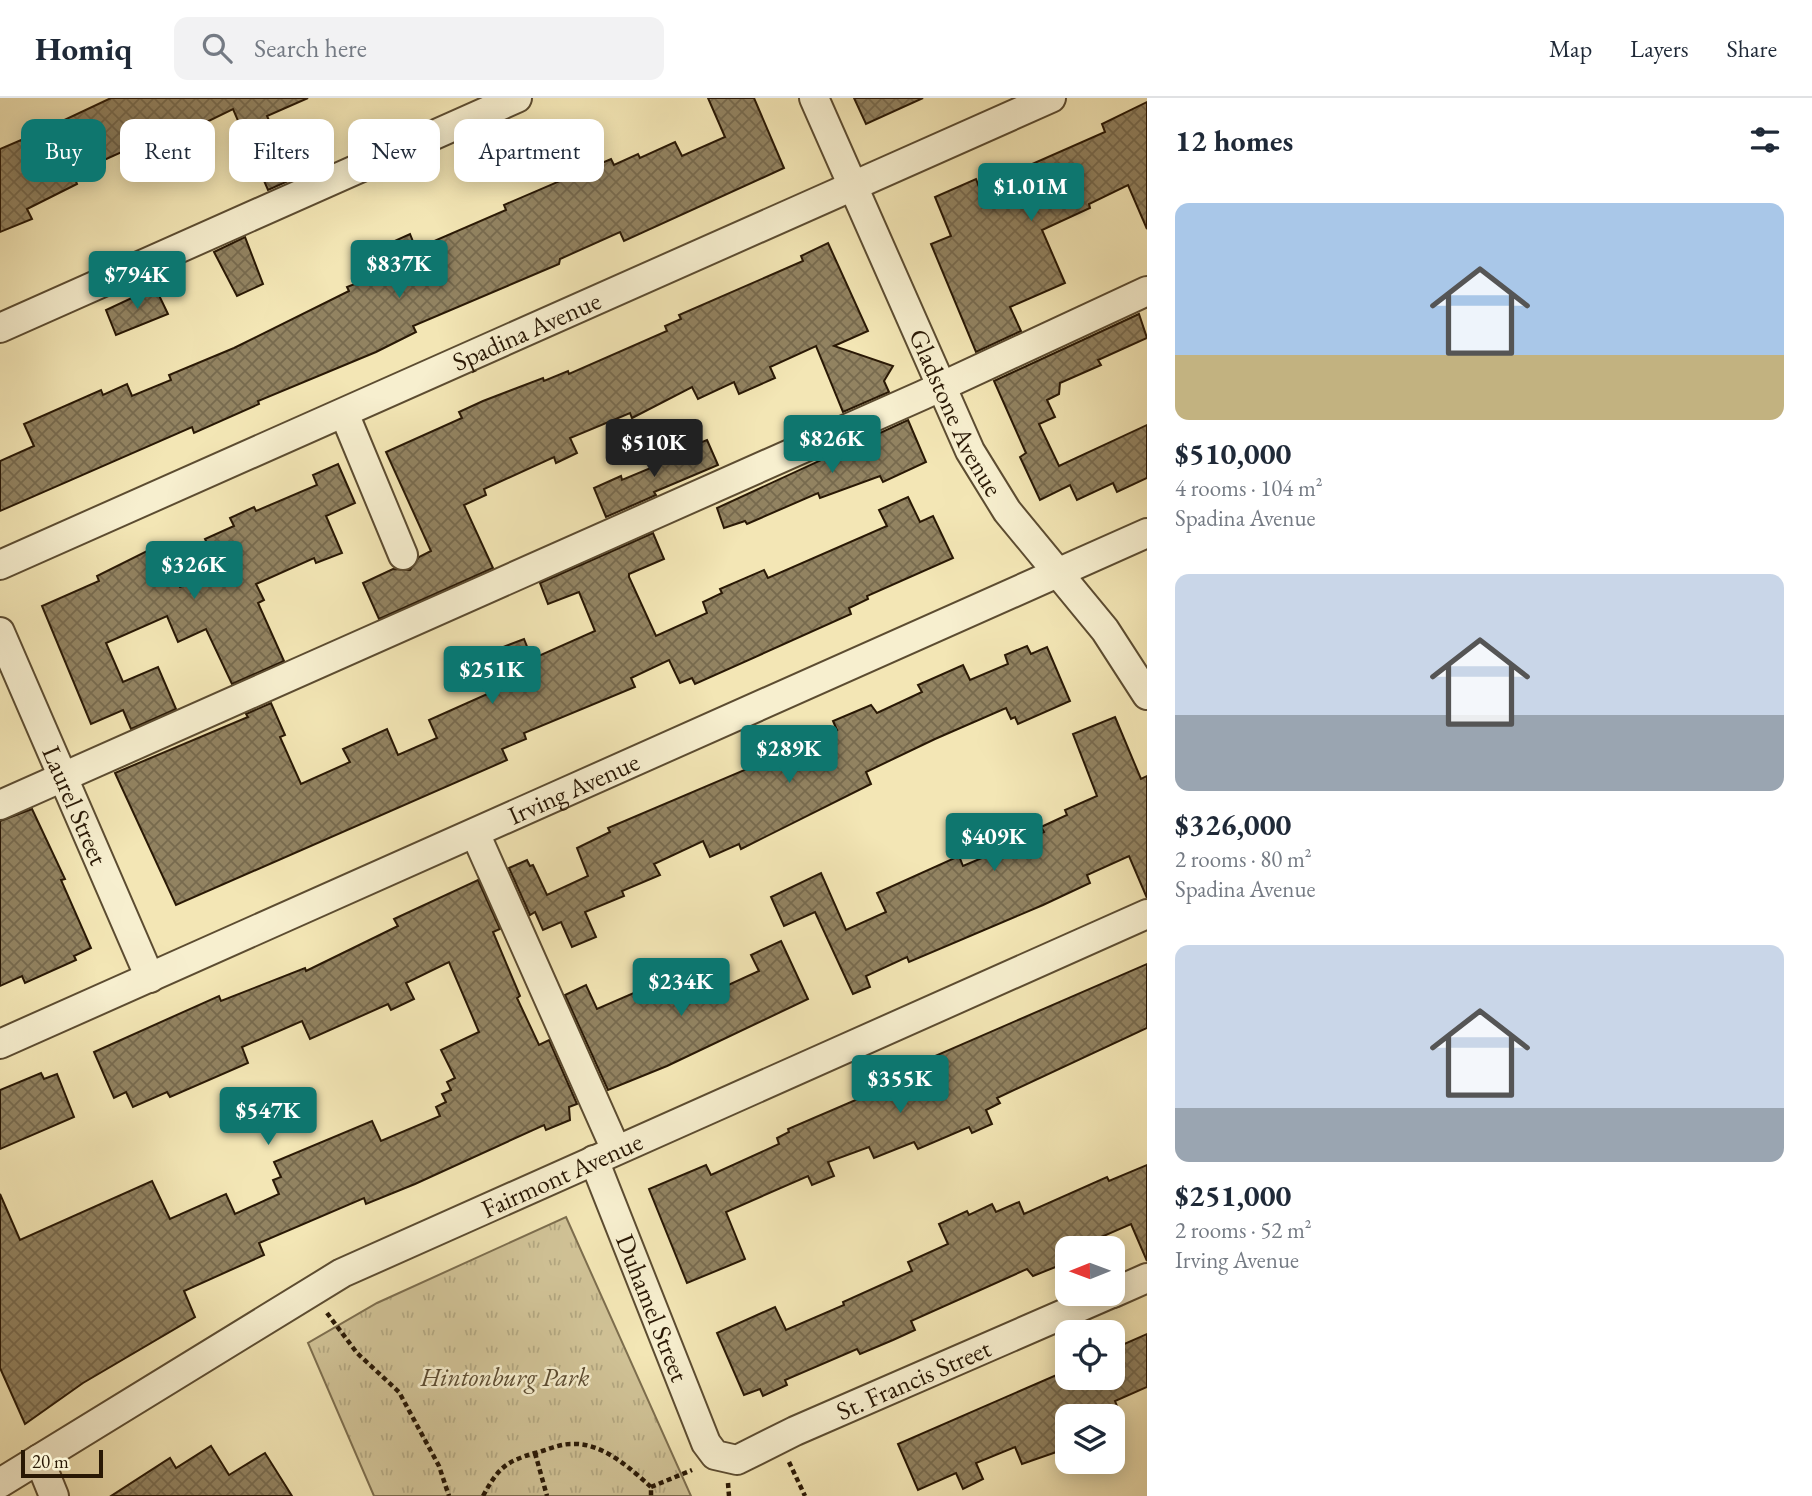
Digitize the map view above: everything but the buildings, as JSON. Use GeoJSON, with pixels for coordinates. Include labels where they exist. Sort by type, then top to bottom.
{"type":"FeatureCollection","features":[{"type":"Feature","properties":{"kind":"street"},"geometry":{"type":"LineString","coordinates":[[0,328],[517,98]]}},
{"type":"Feature","properties":{"kind":"street","name":"Gladstone Avenue"},"geometry":{"type":"LineString","coordinates":[[814,98],[941,387],[988,484],[1026,536],[1060,572],[1105,631],[1147,695]]}},
{"type":"Feature","properties":{"kind":"street","name":"Spadina Avenue"},"geometry":{"type":"LineString","coordinates":[[0,565],[1051,98]]}},
{"type":"Feature","properties":{"kind":"street"},"geometry":{"type":"LineString","coordinates":[[0,805],[941,387],[1147,291]]}},
{"type":"Feature","properties":{"kind":"street"},"geometry":{"type":"LineString","coordinates":[[344,412],[403,555]]}},
{"type":"Feature","properties":{"kind":"street","name":"Irving Avenue"},"geometry":{"type":"LineString","coordinates":[[0,1044],[1147,533]]}},
{"type":"Feature","properties":{"kind":"street","name":"Laurel Street"},"geometry":{"type":"LineString","coordinates":[[0,632],[65,776],[150,978]]}},
{"type":"Feature","properties":{"kind":"street","name":"Duhamel Street"},"geometry":{"type":"LineString","coordinates":[[475,833],[605,1155],[706,1443],[715,1455]]}},
{"type":"Feature","properties":{"kind":"street","name":"Fairmont Avenue"},"geometry":{"type":"LineString","coordinates":[[0,1483],[342,1273],[1147,914]]}},
{"type":"Feature","properties":{"kind":"street","name":"St. Francis Street"},"geometry":{"type":"LineString","coordinates":[[1125,1287],[1147,1278]]}},
{"type":"Feature","properties":{"kind":"street","name":"St. Francis Street"},"geometry":{"type":"LineString","coordinates":[[715,1455],[737,1460],[795,1431],[1082,1306]]}},
{"type":"Feature","properties":{"kind":"street"},"geometry":{"type":"LineString","coordinates":[[39,1459],[54,1496]]}},
{"type":"Feature","properties":{"kind":"path"},"geometry":{"type":"LineString","coordinates":[[315,1290],[323,1308],[357,1353],[399,1392],[439,1466],[449,1496]]}},
{"type":"Feature","properties":{"kind":"path"},"geometry":{"type":"LineString","coordinates":[[483,1496],[498,1469],[521,1457],[573,1443],[593,1447],[611,1455],[650,1487],[651,1496]]}},
{"type":"Feature","properties":{"kind":"path"},"geometry":{"type":"LineString","coordinates":[[535,1453],[547,1496]]}},
{"type":"Feature","properties":{"kind":"path"},"geometry":{"type":"LineString","coordinates":[[650,1487],[699,1466],[715,1455]]}},
{"type":"Feature","properties":{"kind":"path"},"geometry":{"type":"LineString","coordinates":[[787,1458],[805,1496]]}},
{"type":"Feature","properties":{"kind":"green space","name":"Hintonburg Park"},"geometry":{"type":"Polygon","coordinates":[[[566,1217],[691,1496],[374,1496],[308,1343],[377,1303],[566,1217]]]}}]}
